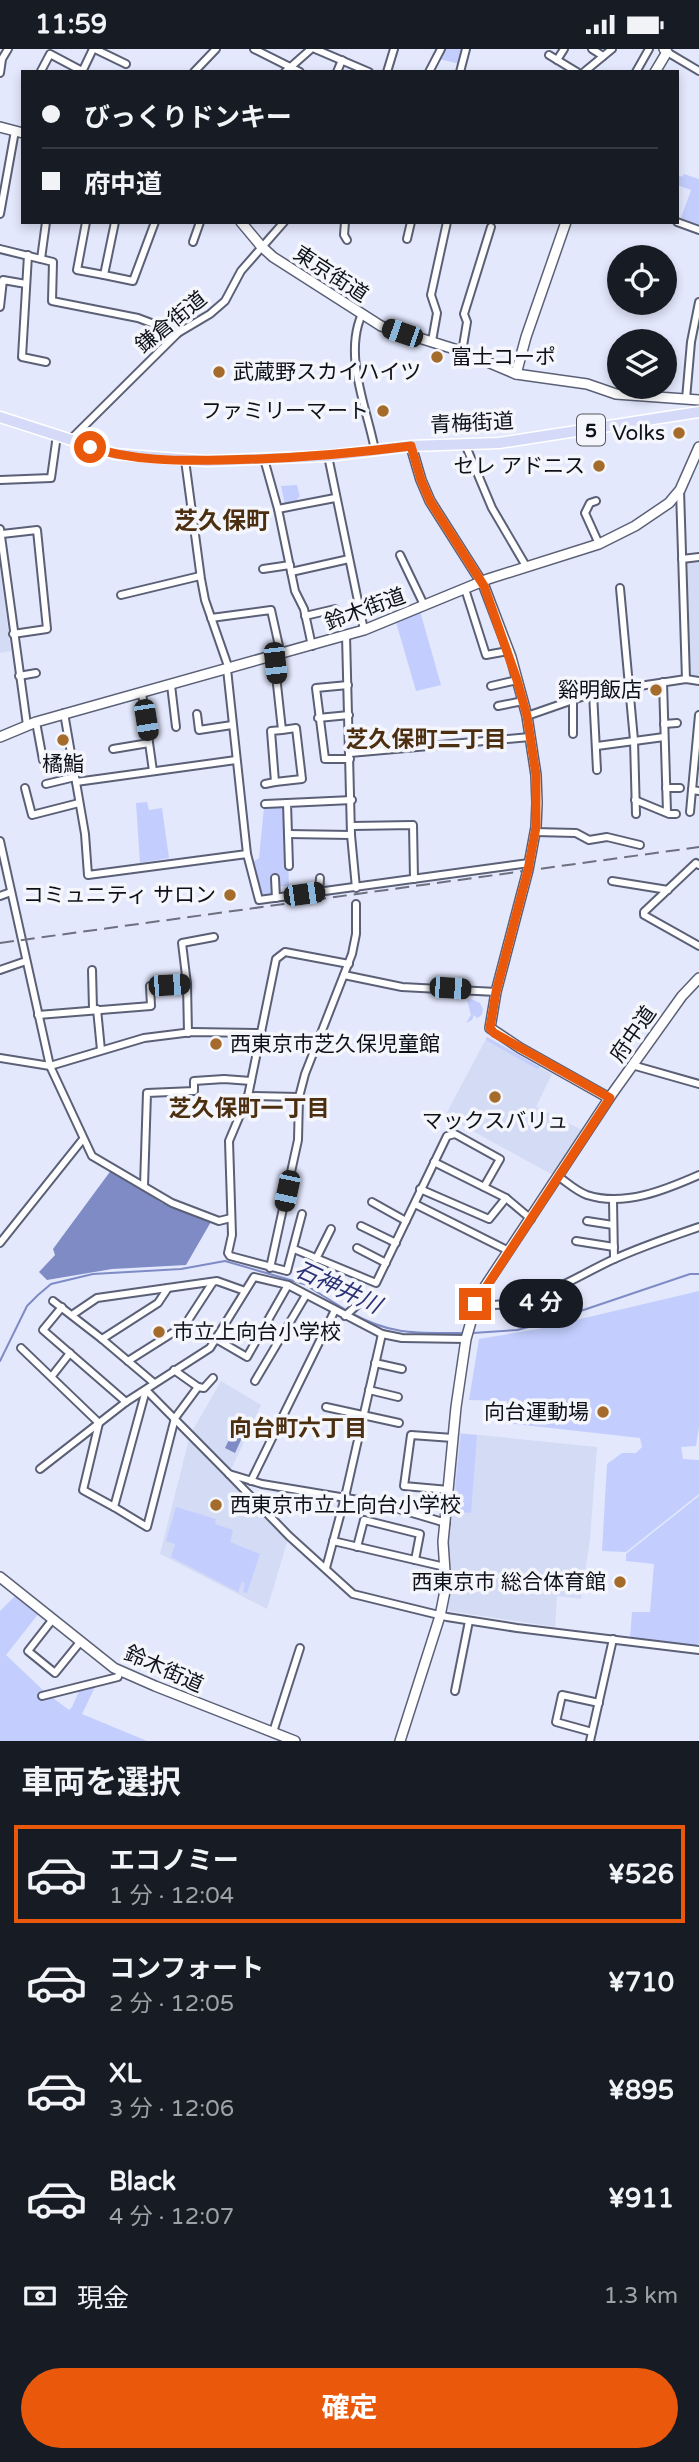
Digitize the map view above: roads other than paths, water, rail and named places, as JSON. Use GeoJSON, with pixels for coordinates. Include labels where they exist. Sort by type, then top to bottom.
{"type":"FeatureCollection","features":[{"type":"Feature","properties":{"kind":"main road","name":"青梅街道"},"geometry":{"type":"LineString","coordinates":[[0,417],[115,454],[185,460],[328,456],[411,446],[514,441],[699,412]]}},
{"type":"Feature","properties":{"kind":"street"},"geometry":{"type":"LineString","coordinates":[[0,73],[2,59],[8,49]]}},
{"type":"Feature","properties":{"kind":"street"},"geometry":{"type":"LineString","coordinates":[[83,70],[94,49],[126,64]]}},
{"type":"Feature","properties":{"kind":"street"},"geometry":{"type":"LineString","coordinates":[[196,70],[216,49]]}},
{"type":"Feature","properties":{"kind":"street"},"geometry":{"type":"LineString","coordinates":[[254,49],[296,70]]}},
{"type":"Feature","properties":{"kind":"street"},"geometry":{"type":"LineString","coordinates":[[287,70],[313,49],[364,70]]}},
{"type":"Feature","properties":{"kind":"street"},"geometry":{"type":"LineString","coordinates":[[388,70],[394,49]]}},
{"type":"Feature","properties":{"kind":"street"},"geometry":{"type":"LineString","coordinates":[[430,70],[441,49]]}},
{"type":"Feature","properties":{"kind":"street"},"geometry":{"type":"LineString","coordinates":[[461,70],[466,49]]}},
{"type":"Feature","properties":{"kind":"street"},"geometry":{"type":"LineString","coordinates":[[557,60],[564,49]]}},
{"type":"Feature","properties":{"kind":"street"},"geometry":{"type":"LineString","coordinates":[[592,49],[603,56]]}},
{"type":"Feature","properties":{"kind":"street"},"geometry":{"type":"LineString","coordinates":[[589,70],[612,49]]}},
{"type":"Feature","properties":{"kind":"street"},"geometry":{"type":"LineString","coordinates":[[637,70],[649,49]]}},
{"type":"Feature","properties":{"kind":"street"},"geometry":{"type":"LineString","coordinates":[[656,70],[666,50],[699,71]]}},
{"type":"Feature","properties":{"kind":"street"},"geometry":{"type":"LineString","coordinates":[[42,70],[50,54],[80,70]]}},
{"type":"Feature","properties":{"kind":"street"},"geometry":{"type":"LineString","coordinates":[[549,55],[574,70]]}},
{"type":"Feature","properties":{"kind":"street"},"geometry":{"type":"LineString","coordinates":[[338,70],[342,60]]}},
{"type":"Feature","properties":{"kind":"street"},"geometry":{"type":"LineString","coordinates":[[0,127],[21,132],[0,214]]}},
{"type":"Feature","properties":{"kind":"street"},"geometry":{"type":"LineString","coordinates":[[679,223],[699,230]]}},
{"type":"Feature","properties":{"kind":"street"},"geometry":{"type":"LineString","coordinates":[[41,259],[46,224]]}},
{"type":"Feature","properties":{"kind":"street"},"geometry":{"type":"LineString","coordinates":[[86,224],[77,270],[132,281],[154,224]]}},
{"type":"Feature","properties":{"kind":"street"},"geometry":{"type":"LineString","coordinates":[[104,275],[115,224]]}},
{"type":"Feature","properties":{"kind":"street"},"geometry":{"type":"LineString","coordinates":[[193,242],[199,224]]}},
{"type":"Feature","properties":{"kind":"street","name":"東京街道"},"geometry":{"type":"LineString","coordinates":[[243,224],[261,246],[287,267],[381,325],[432,341],[516,374],[587,384],[616,394],[699,400]]}},
{"type":"Feature","properties":{"kind":"street","name":"鎌倉街道"},"geometry":{"type":"LineString","coordinates":[[71,440],[178,333],[210,314],[225,300],[241,271],[282,224]]}},
{"type":"Feature","properties":{"kind":"street"},"geometry":{"type":"LineString","coordinates":[[345,224],[346,240]]}},
{"type":"Feature","properties":{"kind":"street"},"geometry":{"type":"LineString","coordinates":[[407,239],[411,224]]}},
{"type":"Feature","properties":{"kind":"street"},"geometry":{"type":"LineString","coordinates":[[432,341],[437,313],[431,295],[447,224]]}},
{"type":"Feature","properties":{"kind":"street"},"geometry":{"type":"LineString","coordinates":[[516,374],[565,224]]}},
{"type":"Feature","properties":{"kind":"street"},"geometry":{"type":"LineString","coordinates":[[462,352],[467,322],[464,314],[491,227]]}},
{"type":"Feature","properties":{"kind":"street"},"geometry":{"type":"LineString","coordinates":[[0,249],[53,262],[52,301],[138,318],[178,333]]}},
{"type":"Feature","properties":{"kind":"street"},"geometry":{"type":"LineString","coordinates":[[28,255],[22,357],[46,362]]}},
{"type":"Feature","properties":{"kind":"street"},"geometry":{"type":"LineString","coordinates":[[0,307],[3,280],[26,283]]}},
{"type":"Feature","properties":{"kind":"street"},"geometry":{"type":"LineString","coordinates":[[686,399],[691,342],[699,302]]}},
{"type":"Feature","properties":{"kind":"street"},"geometry":{"type":"LineString","coordinates":[[362,314],[354,345],[355,363],[375,450]]}},
{"type":"Feature","properties":{"kind":"street"},"geometry":{"type":"LineString","coordinates":[[0,480],[51,478],[57,435]]}},
{"type":"Feature","properties":{"kind":"street"},"geometry":{"type":"LineString","coordinates":[[465,444],[492,508],[526,566]]}},
{"type":"Feature","properties":{"kind":"street"},"geometry":{"type":"LineString","coordinates":[[411,446],[430,501],[482,582],[509,651],[530,737],[537,800],[535,832],[526,883],[489,1023],[494,1033],[610,1098]]}},
{"type":"Feature","properties":{"kind":"street","name":"鈴木街道"},"geometry":{"type":"LineString","coordinates":[[0,737],[31,723],[64,713],[278,656],[364,630],[482,582],[600,544],[669,503],[680,489],[699,447]]}},
{"type":"Feature","properties":{"kind":"street"},"geometry":{"type":"LineString","coordinates":[[328,456],[364,630]]}},
{"type":"Feature","properties":{"kind":"street"},"geometry":{"type":"LineString","coordinates":[[264,459],[278,509],[295,591],[305,616],[312,646]]}},
{"type":"Feature","properties":{"kind":"street"},"geometry":{"type":"LineString","coordinates":[[185,460],[200,576],[228,669],[247,854],[259,900],[355,889],[529,863]]}},
{"type":"Feature","properties":{"kind":"street"},"geometry":{"type":"LineString","coordinates":[[680,489],[685,679]]}},
{"type":"Feature","properties":{"kind":"street"},"geometry":{"type":"LineString","coordinates":[[278,509],[335,498]]}},
{"type":"Feature","properties":{"kind":"street"},"geometry":{"type":"LineString","coordinates":[[596,501],[590,503],[585,513],[600,544]]}},
{"type":"Feature","properties":{"kind":"street"},"geometry":{"type":"LineString","coordinates":[[13,634],[47,629],[37,530],[1,532],[13,634],[19,676],[43,760]]}},
{"type":"Feature","properties":{"kind":"street"},"geometry":{"type":"LineString","coordinates":[[400,555],[425,605]]}},
{"type":"Feature","properties":{"kind":"street"},"geometry":{"type":"LineString","coordinates":[[682,559],[699,557]]}},
{"type":"Feature","properties":{"kind":"street"},"geometry":{"type":"LineString","coordinates":[[264,569],[349,559]]}},
{"type":"Feature","properties":{"kind":"street"},"geometry":{"type":"LineString","coordinates":[[121,595],[200,576]]}},
{"type":"Feature","properties":{"kind":"street"},"geometry":{"type":"LineString","coordinates":[[466,589],[486,655],[509,651]]}},
{"type":"Feature","properties":{"kind":"street"},"geometry":{"type":"LineString","coordinates":[[620,589],[634,740],[636,814]]}},
{"type":"Feature","properties":{"kind":"street"},"geometry":{"type":"LineString","coordinates":[[305,616],[335,609]]}},
{"type":"Feature","properties":{"kind":"street"},"geometry":{"type":"LineString","coordinates":[[211,618],[271,610],[278,656],[282,730]]}},
{"type":"Feature","properties":{"kind":"street"},"geometry":{"type":"LineString","coordinates":[[346,635],[355,889]]}},
{"type":"Feature","properties":{"kind":"street"},"geometry":{"type":"LineString","coordinates":[[19,676],[36,673]]}},
{"type":"Feature","properties":{"kind":"street"},"geometry":{"type":"LineString","coordinates":[[527,716],[593,693],[685,679],[699,681]]}},
{"type":"Feature","properties":{"kind":"street"},"geometry":{"type":"LineString","coordinates":[[491,685],[517,680]]}},
{"type":"Feature","properties":{"kind":"street"},"geometry":{"type":"LineString","coordinates":[[663,682],[667,812]]}},
{"type":"Feature","properties":{"kind":"street"},"geometry":{"type":"LineString","coordinates":[[171,685],[176,727]]}},
{"type":"Feature","properties":{"kind":"street"},"geometry":{"type":"LineString","coordinates":[[348,685],[316,688],[325,759],[530,737]]}},
{"type":"Feature","properties":{"kind":"street"},"geometry":{"type":"LineString","coordinates":[[142,693],[153,771]]}},
{"type":"Feature","properties":{"kind":"street"},"geometry":{"type":"LineString","coordinates":[[593,693],[597,770]]}},
{"type":"Feature","properties":{"kind":"street"},"geometry":{"type":"LineString","coordinates":[[573,700],[573,734]]}},
{"type":"Feature","properties":{"kind":"street"},"geometry":{"type":"LineString","coordinates":[[498,706],[523,701]]}},
{"type":"Feature","properties":{"kind":"street"},"geometry":{"type":"LineString","coordinates":[[663,703],[674,703]]}},
{"type":"Feature","properties":{"kind":"street"},"geometry":{"type":"LineString","coordinates":[[64,713],[85,834],[88,876],[247,854]]}},
{"type":"Feature","properties":{"kind":"street"},"geometry":{"type":"LineString","coordinates":[[197,714],[199,730],[232,725]]}},
{"type":"Feature","properties":{"kind":"street"},"geometry":{"type":"LineString","coordinates":[[318,718],[349,715]]}},
{"type":"Feature","properties":{"kind":"street"},"geometry":{"type":"LineString","coordinates":[[690,812],[696,790],[699,715]]}},
{"type":"Feature","properties":{"kind":"street"},"geometry":{"type":"LineString","coordinates":[[664,724],[677,723]]}},
{"type":"Feature","properties":{"kind":"street"},"geometry":{"type":"LineString","coordinates":[[265,783],[275,782],[302,779],[296,728],[271,731],[275,782]]}},
{"type":"Feature","properties":{"kind":"street"},"geometry":{"type":"LineString","coordinates":[[597,746],[664,737]]}},
{"type":"Feature","properties":{"kind":"street"},"geometry":{"type":"LineString","coordinates":[[113,749],[149,743]]}},
{"type":"Feature","properties":{"kind":"street"},"geometry":{"type":"LineString","coordinates":[[46,784],[236,760]]}},
{"type":"Feature","properties":{"kind":"street"},"geometry":{"type":"LineString","coordinates":[[25,788],[32,815],[79,803]]}},
{"type":"Feature","properties":{"kind":"street"},"geometry":{"type":"LineString","coordinates":[[666,788],[680,788]]}},
{"type":"Feature","properties":{"kind":"street"},"geometry":{"type":"LineString","coordinates":[[265,804],[352,800]]}},
{"type":"Feature","properties":{"kind":"street"},"geometry":{"type":"LineString","coordinates":[[635,800],[676,814]]}},
{"type":"Feature","properties":{"kind":"street"},"geometry":{"type":"LineString","coordinates":[[287,803],[289,866]]}},
{"type":"Feature","properties":{"kind":"street"},"geometry":{"type":"LineString","coordinates":[[352,826],[413,825],[414,879]]}},
{"type":"Feature","properties":{"kind":"street"},"geometry":{"type":"LineString","coordinates":[[535,832],[576,833],[589,840],[607,838],[640,845]]}},
{"type":"Feature","properties":{"kind":"street"},"geometry":{"type":"LineString","coordinates":[[288,834],[351,835]]}},
{"type":"Feature","properties":{"kind":"street"},"geometry":{"type":"LineString","coordinates":[[0,842],[50,1066],[92,1156],[172,1203],[219,1220],[231,1218]]}},
{"type":"Feature","properties":{"kind":"street"},"geometry":{"type":"LineString","coordinates":[[699,865],[696,863],[644,912],[644,915],[699,946]]}},
{"type":"Feature","properties":{"kind":"street"},"geometry":{"type":"LineString","coordinates":[[275,878],[276,898]]}},
{"type":"Feature","properties":{"kind":"street"},"geometry":{"type":"LineString","coordinates":[[319,892],[320,878]]}},
{"type":"Feature","properties":{"kind":"street"},"geometry":{"type":"LineString","coordinates":[[612,881],[668,890]]}},
{"type":"Feature","properties":{"kind":"street"},"geometry":{"type":"LineString","coordinates":[[0,896],[11,892]]}},
{"type":"Feature","properties":{"kind":"street"},"geometry":{"type":"LineString","coordinates":[[270,1268],[298,1140],[299,1097],[316,1042],[349,964],[356,933],[356,905]]}},
{"type":"Feature","properties":{"kind":"street"},"geometry":{"type":"LineString","coordinates":[[188,1033],[187,984],[181,943],[214,937]]}},
{"type":"Feature","properties":{"kind":"street"},"geometry":{"type":"LineString","coordinates":[[302,1214],[287,1271],[230,1256],[228,1253],[232,1235],[229,1141],[248,1096],[276,960],[285,952],[349,964]]}},
{"type":"Feature","properties":{"kind":"street"},"geometry":{"type":"LineString","coordinates":[[0,970],[26,961]]}},
{"type":"Feature","properties":{"kind":"street"},"geometry":{"type":"LineString","coordinates":[[92,969],[101,1050]]}},
{"type":"Feature","properties":{"kind":"street"},"geometry":{"type":"LineString","coordinates":[[344,975],[402,987],[496,992]]}},
{"type":"Feature","properties":{"kind":"street","name":"府中道"},"geometry":{"type":"LineString","coordinates":[[400,1741],[440,1616],[446,1585],[443,1542],[453,1438],[467,1335],[475,1304],[632,1065],[682,996],[699,978]]}},
{"type":"Feature","properties":{"kind":"street"},"geometry":{"type":"LineString","coordinates":[[38,1015],[151,1006],[150,986],[187,984]]}},
{"type":"Feature","properties":{"kind":"street"},"geometry":{"type":"LineString","coordinates":[[0,1058],[50,1066],[144,1038],[188,1033],[259,1033]]}},
{"type":"Feature","properties":{"kind":"street"},"geometry":{"type":"LineString","coordinates":[[632,1065],[699,1084]]}},
{"type":"Feature","properties":{"kind":"street"},"geometry":{"type":"LineString","coordinates":[[144,1186],[147,1093],[194,1091],[194,1081],[251,1081]]}},
{"type":"Feature","properties":{"kind":"street"},"geometry":{"type":"LineString","coordinates":[[248,1096],[299,1097]]}},
{"type":"Feature","properties":{"kind":"street"},"geometry":{"type":"LineString","coordinates":[[294,1249],[376,1283],[447,1136],[456,1134],[500,1159],[484,1187]]}},
{"type":"Feature","properties":{"kind":"street"},"geometry":{"type":"LineString","coordinates":[[0,1243],[83,1139]]}},
{"type":"Feature","properties":{"kind":"street"},"geometry":{"type":"LineString","coordinates":[[434,1162],[506,1198],[531,1219]]}},
{"type":"Feature","properties":{"kind":"street"},"geometry":{"type":"LineString","coordinates":[[559,1177],[587,1195],[613,1200],[664,1190],[699,1175]]}},
{"type":"Feature","properties":{"kind":"street"},"geometry":{"type":"LineString","coordinates":[[420,1189],[489,1219],[506,1198]]}},
{"type":"Feature","properties":{"kind":"street"},"geometry":{"type":"LineString","coordinates":[[613,1200],[614,1259]]}},
{"type":"Feature","properties":{"kind":"street"},"geometry":{"type":"LineString","coordinates":[[372,1202],[406,1221]]}},
{"type":"Feature","properties":{"kind":"street"},"geometry":{"type":"LineString","coordinates":[[415,1204],[509,1251]]}},
{"type":"Feature","properties":{"kind":"street"},"geometry":{"type":"LineString","coordinates":[[587,1221],[613,1225]]}},
{"type":"Feature","properties":{"kind":"street"},"geometry":{"type":"LineString","coordinates":[[361,1226],[396,1243]]}},
{"type":"Feature","properties":{"kind":"street"},"geometry":{"type":"LineString","coordinates":[[475,1304],[502,1306],[533,1300],[614,1259],[699,1227]]}},
{"type":"Feature","properties":{"kind":"street"},"geometry":{"type":"LineString","coordinates":[[316,1259],[331,1229]]}},
{"type":"Feature","properties":{"kind":"street"},"geometry":{"type":"LineString","coordinates":[[576,1241],[614,1247]]}},
{"type":"Feature","properties":{"kind":"street"},"geometry":{"type":"LineString","coordinates":[[357,1248],[386,1263]]}},
{"type":"Feature","properties":{"kind":"street"},"geometry":{"type":"LineString","coordinates":[[40,1469],[126,1402],[211,1348],[254,1277],[288,1285],[382,1334],[402,1338],[467,1335]]}},
{"type":"Feature","properties":{"kind":"street"},"geometry":{"type":"LineString","coordinates":[[128,1361],[185,1325],[213,1282]]}},
{"type":"Feature","properties":{"kind":"street"},"geometry":{"type":"LineString","coordinates":[[72,1315],[97,1298],[167,1288],[213,1282],[245,1291]]}},
{"type":"Feature","properties":{"kind":"street"},"geometry":{"type":"LineString","coordinates":[[215,1339],[247,1357],[288,1285]]}},
{"type":"Feature","properties":{"kind":"street"},"geometry":{"type":"LineString","coordinates":[[102,1339],[158,1303],[167,1288]]}},
{"type":"Feature","properties":{"kind":"street"},"geometry":{"type":"LineString","coordinates":[[345,1316],[363,1294]]}},
{"type":"Feature","properties":{"kind":"street"},"geometry":{"type":"LineString","coordinates":[[255,1381],[306,1295]]}},
{"type":"Feature","properties":{"kind":"street"},"geometry":{"type":"LineString","coordinates":[[52,1301],[154,1383]]}},
{"type":"Feature","properties":{"kind":"street"},"geometry":{"type":"LineString","coordinates":[[62,1307],[43,1330],[126,1402]]}},
{"type":"Feature","properties":{"kind":"street"},"geometry":{"type":"LineString","coordinates":[[251,1481],[335,1310]]}},
{"type":"Feature","properties":{"kind":"street"},"geometry":{"type":"LineString","coordinates":[[326,1568],[382,1334]]}},
{"type":"Feature","properties":{"kind":"street"},"geometry":{"type":"LineString","coordinates":[[21,1348],[99,1423]]}},
{"type":"Feature","properties":{"kind":"street"},"geometry":{"type":"LineString","coordinates":[[52,1376],[70,1353]]}},
{"type":"Feature","properties":{"kind":"street"},"geometry":{"type":"LineString","coordinates":[[375,1363],[402,1369]]}},
{"type":"Feature","properties":{"kind":"street"},"geometry":{"type":"LineString","coordinates":[[174,1370],[198,1387],[204,1388],[213,1378]]}},
{"type":"Feature","properties":{"kind":"street"},"geometry":{"type":"LineString","coordinates":[[99,1423],[83,1490],[146,1527],[175,1418],[198,1387]]}},
{"type":"Feature","properties":{"kind":"street"},"geometry":{"type":"LineString","coordinates":[[146,1390],[289,1536],[353,1594],[470,1621],[699,1650]]}},
{"type":"Feature","properties":{"kind":"street"},"geometry":{"type":"LineString","coordinates":[[114,1507],[146,1390]]}},
{"type":"Feature","properties":{"kind":"street"},"geometry":{"type":"LineString","coordinates":[[369,1390],[398,1397]]}},
{"type":"Feature","properties":{"kind":"street"},"geometry":{"type":"LineString","coordinates":[[326,1407],[399,1423]]}},
{"type":"Feature","properties":{"kind":"street"},"geometry":{"type":"LineString","coordinates":[[449,1490],[404,1486],[411,1435],[453,1438]]}},
{"type":"Feature","properties":{"kind":"street"},"geometry":{"type":"LineString","coordinates":[[229,1474],[251,1481],[396,1508],[446,1523]]}},
{"type":"Feature","properties":{"kind":"street"},"geometry":{"type":"LineString","coordinates":[[357,1547],[363,1520],[420,1534],[415,1560]]}},
{"type":"Feature","properties":{"kind":"street"},"geometry":{"type":"LineString","coordinates":[[333,1541],[445,1567]]}},
{"type":"Feature","properties":{"kind":"street","name":"鈴木街道"},"geometry":{"type":"LineString","coordinates":[[0,1577],[120,1670],[295,1741]]}},
{"type":"Feature","properties":{"kind":"street"},"geometry":{"type":"LineString","coordinates":[[53,1619],[28,1651],[55,1673],[80,1641]]}},
{"type":"Feature","properties":{"kind":"street"},"geometry":{"type":"LineString","coordinates":[[456,1691],[470,1621]]}},
{"type":"Feature","properties":{"kind":"street"},"geometry":{"type":"LineString","coordinates":[[590,1741],[612,1639]]}},
{"type":"Feature","properties":{"kind":"street"},"geometry":{"type":"LineString","coordinates":[[274,1732],[300,1648]]}},
{"type":"Feature","properties":{"kind":"street"},"geometry":{"type":"LineString","coordinates":[[43,1696],[118,1677],[120,1670]]}},
{"type":"Feature","properties":{"kind":"street"},"geometry":{"type":"LineString","coordinates":[[592,1732],[556,1722],[562,1695],[599,1703]]}},
{"type":"Feature","properties":{"kind":"waterway","name":"石神井川"},"geometry":{"type":"LineString","coordinates":[[0,1361],[27,1306],[38,1295],[51,1284],[93,1274],[181,1269],[225,1261],[304,1284],[346,1310]]}},
{"type":"Feature","properties":{"kind":"waterway","name":"石神井川"},"geometry":{"type":"LineString","coordinates":[[473,1333],[517,1330],[548,1322],[690,1274],[699,1274]]}},
{"type":"Feature","properties":{"kind":"waterway","name":"石神井川"},"geometry":{"type":"LineString","coordinates":[[351,1313],[380,1326],[406,1332],[464,1333]]}},
{"type":"Feature","properties":{"kind":"railway"},"geometry":{"type":"LineString","coordinates":[[0,943],[699,847]]}},
{"type":"Feature","properties":{"kind":"place","name":"富士コーポ"},"geometry":{"type":"Point","coordinates":[437,357]}},
{"type":"Feature","properties":{"kind":"place","name":"武蔵野スカイハイツ"},"geometry":{"type":"Point","coordinates":[219,372]}},
{"type":"Feature","properties":{"kind":"place","name":"ファミリーマート"},"geometry":{"type":"Point","coordinates":[383,411]}},
{"type":"Feature","properties":{"kind":"place","name":"Volks"},"geometry":{"type":"Point","coordinates":[679,433]}},
{"type":"Feature","properties":{"kind":"place","name":"セレ アドニス"},"geometry":{"type":"Point","coordinates":[599,466]}},
{"type":"Feature","properties":{"kind":"place","name":"谿明飯店"},"geometry":{"type":"Point","coordinates":[656,690]}},
{"type":"Feature","properties":{"kind":"place","name":"橘鮨"},"geometry":{"type":"Point","coordinates":[63,740]}},
{"type":"Feature","properties":{"kind":"place","name":"コミュニティ サロン"},"geometry":{"type":"Point","coordinates":[230,895]}},
{"type":"Feature","properties":{"kind":"place","name":"西東京市芝久保児童館"},"geometry":{"type":"Point","coordinates":[216,1044]}},
{"type":"Feature","properties":{"kind":"place","name":"マックスバリュ"},"geometry":{"type":"Point","coordinates":[495,1097]}},
{"type":"Feature","properties":{"kind":"place","name":"市立上向台小学校"},"geometry":{"type":"Point","coordinates":[159,1332]}},
{"type":"Feature","properties":{"kind":"place","name":"向台運動場"},"geometry":{"type":"Point","coordinates":[603,1412]}},
{"type":"Feature","properties":{"kind":"place","name":"西東京市立上向台小学校"},"geometry":{"type":"Point","coordinates":[216,1505]}},
{"type":"Feature","properties":{"kind":"place","name":"西東京市 総合体育館"},"geometry":{"type":"Point","coordinates":[620,1582]}},
{"type":"Feature","properties":{"kind":"district","name":"芝久保町"},"geometry":{"type":"Point","coordinates":[222,521]}},
{"type":"Feature","properties":{"kind":"district","name":"芝久保町二丁目"},"geometry":{"type":"Point","coordinates":[426,739]}},
{"type":"Feature","properties":{"kind":"district","name":"芝久保町一丁目"},"geometry":{"type":"Point","coordinates":[249,1108]}},
{"type":"Feature","properties":{"kind":"district","name":"向台町六丁目"},"geometry":{"type":"Point","coordinates":[298,1428]}}]}
